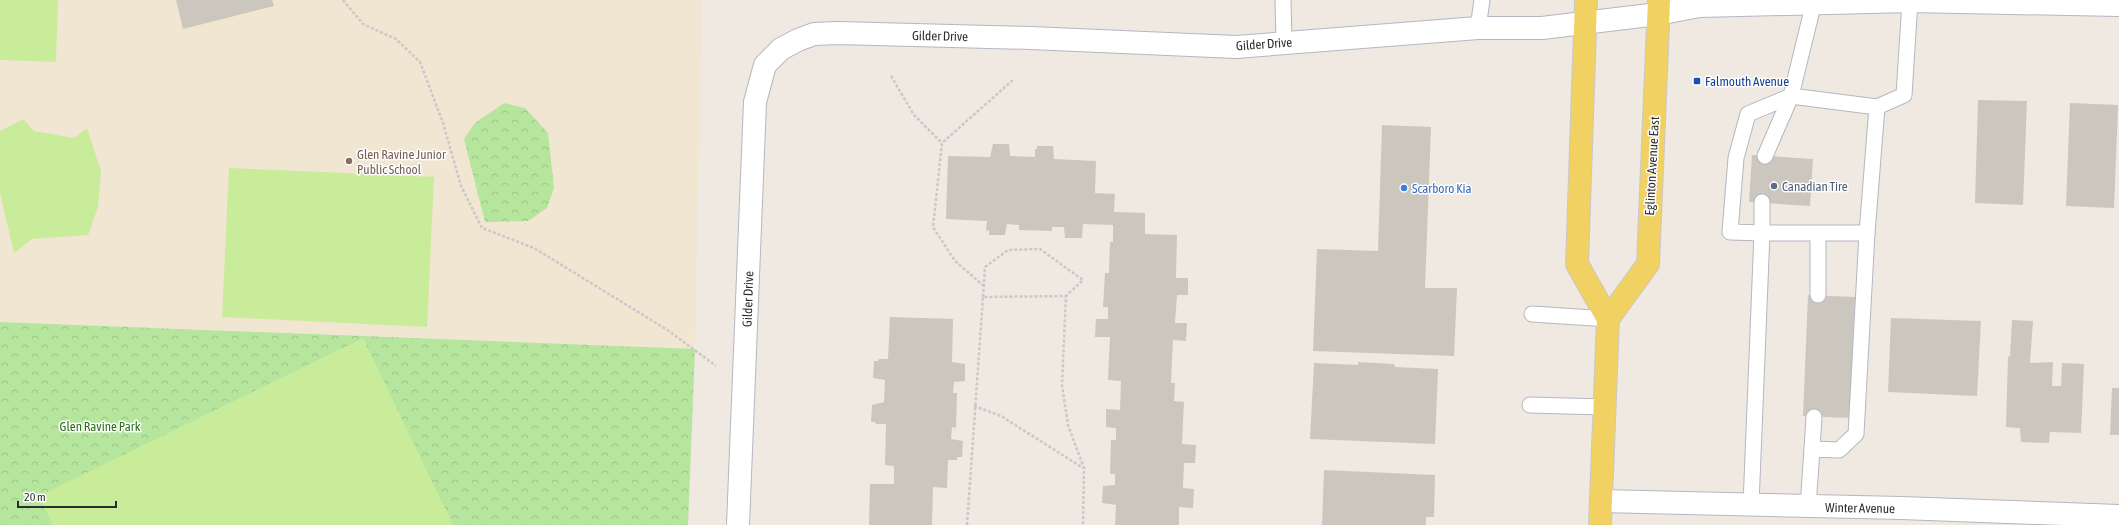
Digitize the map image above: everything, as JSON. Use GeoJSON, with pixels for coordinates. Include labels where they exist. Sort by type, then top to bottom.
{"type":"FeatureCollection","features":[{"type":"Feature","properties":{"kind":"main road"},"geometry":{"type":"LineString","coordinates":[[1586,0],[1577,264],[1608,318],[1600,525]]}},
{"type":"Feature","properties":{"kind":"main road","name":"Eglinton Avenue East"},"geometry":{"type":"LineString","coordinates":[[1608,318],[1648,264],[1659,7]]}},
{"type":"Feature","properties":{"kind":"street"},"geometry":{"type":"LineString","coordinates":[[1585,22],[1659,7],[1814,2],[2030,1],[2119,5]]}},
{"type":"Feature","properties":{"kind":"street","name":"Gilder Drive"},"geometry":{"type":"LineString","coordinates":[[738,525],[756,102],[765,65],[781,49],[814,34],[838,33],[1031,38],[1236,47],[1478,28],[1542,28],[1585,22]]}},
{"type":"Feature","properties":{"kind":"street","name":"Winter Avenue"},"geometry":{"type":"LineString","coordinates":[[1601,501],[1808,507],[1907,508],[2119,516]]}},
{"type":"Feature","properties":{"kind":"lane"},"geometry":{"type":"LineString","coordinates":[[1283,0],[1284,43]]}},
{"type":"Feature","properties":{"kind":"lane"},"geometry":{"type":"LineString","coordinates":[[1478,28],[1482,0]]}},
{"type":"Feature","properties":{"kind":"lane"},"geometry":{"type":"LineString","coordinates":[[1867,233],[1818,234],[1730,232],[1736,158],[1748,114],[1791,96],[1877,107],[1904,96],[1910,1]]}},
{"type":"Feature","properties":{"kind":"lane"},"geometry":{"type":"LineString","coordinates":[[1765,156],[1791,96],[1814,2]]}},
{"type":"Feature","properties":{"kind":"lane"},"geometry":{"type":"LineString","coordinates":[[1812,450],[1839,450],[1856,434],[1867,233],[1877,107]]}},
{"type":"Feature","properties":{"kind":"lane"},"geometry":{"type":"LineString","coordinates":[[1751,505],[1762,202]]}},
{"type":"Feature","properties":{"kind":"lane"},"geometry":{"type":"LineString","coordinates":[[1818,234],[1818,295]]}},
{"type":"Feature","properties":{"kind":"lane"},"geometry":{"type":"LineString","coordinates":[[1532,314],[1608,318]]}},
{"type":"Feature","properties":{"kind":"lane"},"geometry":{"type":"LineString","coordinates":[[1530,405],[1604,407]]}},
{"type":"Feature","properties":{"kind":"lane"},"geometry":{"type":"LineString","coordinates":[[1808,507],[1814,417]]}},
{"type":"Feature","properties":{"kind":"path"},"geometry":{"type":"LineString","coordinates":[[343,0],[363,24],[396,39],[420,62],[443,123],[461,186],[482,228],[534,248],[554,260],[669,330],[745,387]]}},
{"type":"Feature","properties":{"kind":"path"},"geometry":{"type":"LineString","coordinates":[[890,76],[914,115],[942,143]]}},
{"type":"Feature","properties":{"kind":"path"},"geometry":{"type":"LineString","coordinates":[[984,286],[955,261],[933,227],[942,143],[1014,79]]}},
{"type":"Feature","properties":{"kind":"path"},"geometry":{"type":"LineString","coordinates":[[967,525],[974,406],[985,267],[1008,250],[1040,249],[1083,280],[1066,296],[983,297]]}},
{"type":"Feature","properties":{"kind":"path"},"geometry":{"type":"LineString","coordinates":[[1066,296],[1062,385],[1068,425],[1084,468],[1082,525]]}},
{"type":"Feature","properties":{"kind":"path"},"geometry":{"type":"LineString","coordinates":[[974,406],[1001,416],[1084,468]]}},
{"type":"Feature","properties":{"kind":"shaded area","name":"Glen Ravine Junior Public School"},"geometry":{"type":"Polygon","coordinates":[[[0,0],[702,0],[695,349],[0,322],[0,0]]]}},
{"type":"Feature","properties":{"kind":"green space"},"geometry":{"type":"Polygon","coordinates":[[[0,0],[58,0],[56,62],[0,60],[0,0]]]}},
{"type":"Feature","properties":{"kind":"green space"},"geometry":{"type":"Polygon","coordinates":[[[504,103],[525,108],[548,133],[554,188],[547,208],[528,221],[485,222],[464,139],[475,123],[504,103]]]}},
{"type":"Feature","properties":{"kind":"green space"},"geometry":{"type":"Polygon","coordinates":[[[23,119],[34,131],[74,138],[87,128],[101,171],[98,207],[88,235],[32,239],[14,253],[0,193],[0,131],[23,119]]]}},
{"type":"Feature","properties":{"kind":"green space"},"geometry":{"type":"Polygon","coordinates":[[[229,168],[434,177],[427,327],[222,317],[229,168]]]}},
{"type":"Feature","properties":{"kind":"green space","name":"Glen Ravine Park"},"geometry":{"type":"Polygon","coordinates":[[[0,322],[695,349],[688,525],[0,525],[0,322]]]}},
{"type":"Feature","properties":{"kind":"green space"},"geometry":{"type":"Polygon","coordinates":[[[363,338],[453,525],[53,525],[39,496],[363,338]]]}},
{"type":"Feature","properties":{"kind":"building"},"geometry":{"type":"Polygon","coordinates":[[[176,0],[272,0],[274,6],[183,29],[176,0]]]}},
{"type":"Feature","properties":{"kind":"building"},"geometry":{"type":"Polygon","coordinates":[[[1978,100],[2027,101],[2023,205],[1975,203],[1978,100]]]}},
{"type":"Feature","properties":{"kind":"building"},"geometry":{"type":"Polygon","coordinates":[[[2070,103],[2118,105],[2114,208],[2066,206],[2070,103]]]}},
{"type":"Feature","properties":{"kind":"building","name":"Scarboro Kia"},"geometry":{"type":"Polygon","coordinates":[[[1382,125],[1431,127],[1425,288],[1457,288],[1454,356],[1313,351],[1317,249],[1378,251],[1382,125]]]}},
{"type":"Feature","properties":{"kind":"building"},"geometry":{"type":"Polygon","coordinates":[[[993,144],[1009,144],[1010,156],[1035,157],[1035,149],[1037,149],[1037,146],[1053,146],[1054,159],[1096,161],[1095,193],[1115,194],[1114,212],[1145,213],[1145,234],[1177,235],[1176,278],[1188,278],[1188,295],[1177,295],[1175,323],[1187,323],[1186,341],[1173,340],[1171,383],[1175,383],[1174,401],[1184,402],[1182,444],[1196,445],[1195,463],[1184,463],[1183,488],[1194,489],[1193,508],[1179,507],[1179,525],[1115,525],[1116,505],[1102,503],[1103,486],[1115,485],[1115,474],[1110,474],[1111,440],[1116,440],[1116,428],[1106,427],[1106,409],[1120,410],[1121,381],[1108,380],[1110,337],[1095,337],[1096,319],[1108,319],[1108,307],[1103,307],[1105,273],[1109,273],[1110,242],[1113,242],[1113,225],[1083,224],[1082,238],[1065,238],[1064,227],[1052,227],[1052,231],[1019,230],[1019,225],[1007,224],[1005,235],[989,235],[989,230],[986,231],[987,221],[946,219],[948,156],[990,157],[993,144]]]}},
{"type":"Feature","properties":{"kind":"building"},"geometry":{"type":"Polygon","coordinates":[[[1752,155],[1813,159],[1810,206],[1749,202],[1752,155]]]}},
{"type":"Feature","properties":{"kind":"building"},"geometry":{"type":"Polygon","coordinates":[[[1808,295],[1855,297],[1850,418],[1803,416],[1808,295]]]}},
{"type":"Feature","properties":{"kind":"building"},"geometry":{"type":"Polygon","coordinates":[[[890,317],[953,319],[952,362],[965,364],[965,381],[954,382],[953,393],[957,393],[956,428],[952,427],[951,439],[963,441],[962,457],[957,457],[957,460],[948,460],[947,488],[933,487],[932,525],[869,525],[870,484],[894,484],[894,466],[885,465],[886,424],[876,424],[875,422],[871,422],[872,405],[884,402],[885,380],[873,378],[874,361],[878,361],[879,359],[888,359],[890,317]]]}},
{"type":"Feature","properties":{"kind":"building"},"geometry":{"type":"Polygon","coordinates":[[[1891,318],[1981,321],[1977,396],[1888,392],[1891,318]]]}},
{"type":"Feature","properties":{"kind":"building"},"geometry":{"type":"Polygon","coordinates":[[[2012,320],[2033,321],[2030,363],[2053,362],[2052,386],[2061,386],[2062,363],[2084,364],[2081,433],[2050,432],[2049,443],[2021,442],[2020,428],[2006,427],[2008,356],[2010,357],[2012,320]]]}},
{"type":"Feature","properties":{"kind":"building"},"geometry":{"type":"Polygon","coordinates":[[[1358,362],[1394,364],[1395,367],[1438,369],[1435,444],[1310,439],[1314,363],[1358,365],[1358,362]]]}},
{"type":"Feature","properties":{"kind":"building"},"geometry":{"type":"Polygon","coordinates":[[[2112,388],[2119,388],[2119,435],[2110,435],[2112,388]]]}},
{"type":"Feature","properties":{"kind":"building"},"geometry":{"type":"Polygon","coordinates":[[[1324,470],[1435,475],[1434,517],[1426,517],[1426,525],[1322,525],[1324,470]]]}},
{"type":"Feature","properties":{"kind":"place","name":"Falmouth Avenue"},"geometry":{"type":"Point","coordinates":[1697,81]}},
{"type":"Feature","properties":{"kind":"place","name":"Glen Ravine Junior Public School"},"geometry":{"type":"Point","coordinates":[349,161]}},
{"type":"Feature","properties":{"kind":"place","name":"Canadian Tire"},"geometry":{"type":"Point","coordinates":[1774,186]}},
{"type":"Feature","properties":{"kind":"place","name":"Scarboro Kia"},"geometry":{"type":"Point","coordinates":[1404,188]}}]}
